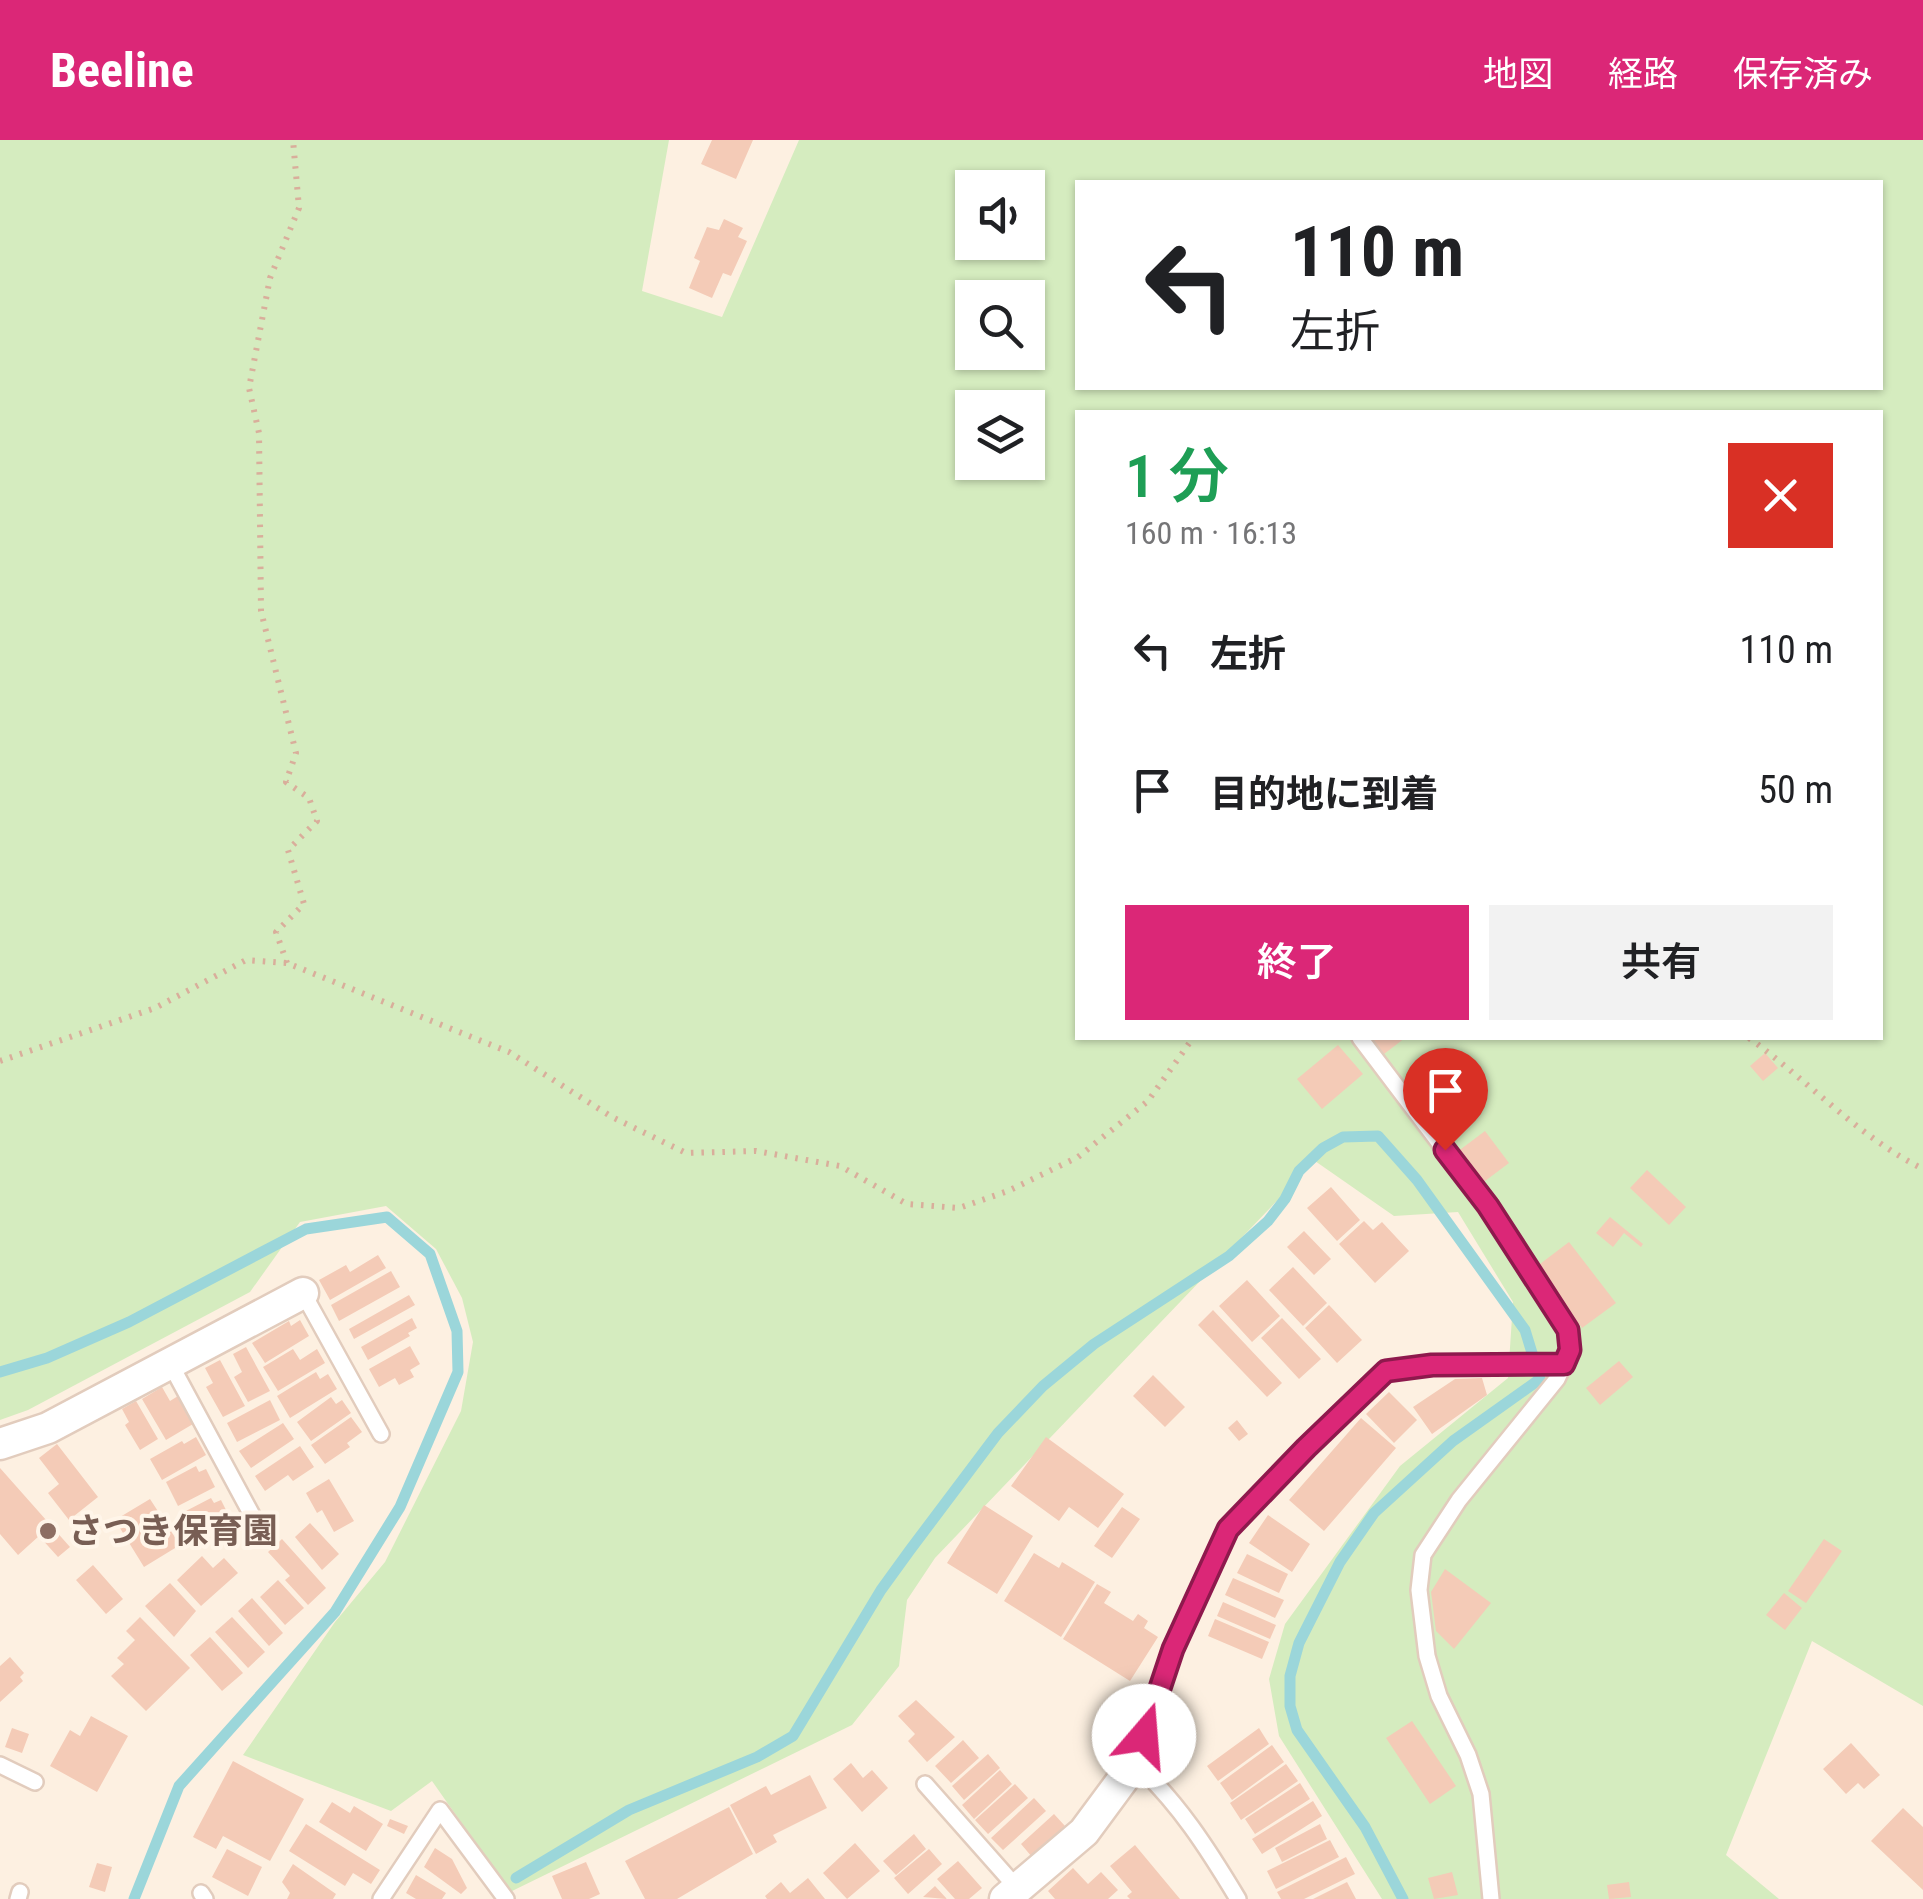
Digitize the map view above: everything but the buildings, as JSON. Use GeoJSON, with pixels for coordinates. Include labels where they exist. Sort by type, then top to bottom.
{"type":"FeatureCollection","features":[{"type":"Feature","properties":{"kind":"street"},"geometry":{"type":"LineString","coordinates":[[0,1444],[48,1428],[303,1293]]}},
{"type":"Feature","properties":{"kind":"street"},"geometry":{"type":"LineString","coordinates":[[1012,1894],[1084,1832],[1135,1763],[1152,1708]]}},
{"type":"Feature","properties":{"kind":"lane"},"geometry":{"type":"LineString","coordinates":[[1362,1040],[1488,1206],[1568,1330],[1570,1350],[1557,1380],[1459,1500],[1423,1555],[1420,1590],[1427,1656],[1439,1696],[1468,1756],[1481,1794],[1491,1899]]}},
{"type":"Feature","properties":{"kind":"lane"},"geometry":{"type":"LineString","coordinates":[[303,1293],[381,1434]]}},
{"type":"Feature","properties":{"kind":"lane"},"geometry":{"type":"LineString","coordinates":[[171,1364],[260,1530]]}},
{"type":"Feature","properties":{"kind":"lane"},"geometry":{"type":"LineString","coordinates":[[1152,1708],[1173,1649],[1228,1529],[1386,1371],[1432,1365],[1564,1364]]}},
{"type":"Feature","properties":{"kind":"lane"},"geometry":{"type":"LineString","coordinates":[[1135,1763],[1166,1791],[1209,1850],[1238,1899]]}},
{"type":"Feature","properties":{"kind":"lane"},"geometry":{"type":"LineString","coordinates":[[0,1765],[35,1782]]}},
{"type":"Feature","properties":{"kind":"lane"},"geometry":{"type":"LineString","coordinates":[[925,1784],[1012,1894]]}},
{"type":"Feature","properties":{"kind":"lane"},"geometry":{"type":"LineString","coordinates":[[381,1899],[440,1810],[506,1899]]}},
{"type":"Feature","properties":{"kind":"path"},"geometry":{"type":"LineString","coordinates":[[287,963],[276,932],[304,904],[288,850],[316,821],[308,798],[286,782],[296,752],[262,612],[258,433],[249,388],[270,278],[299,208],[293,140]]}},
{"type":"Feature","properties":{"kind":"path"},"geometry":{"type":"LineString","coordinates":[[0,1061],[154,1008],[246,960],[287,963],[509,1052],[612,1117],[686,1154],[756,1151],[840,1166],[907,1204],[958,1208],[1008,1191],[1078,1156],[1148,1101],[1192,1040]]}},
{"type":"Feature","properties":{"kind":"path"},"geometry":{"type":"LineString","coordinates":[[1752,1040],[1794,1070],[1893,1154],[1923,1169]]}},
{"type":"Feature","properties":{"kind":"green space"},"geometry":{"type":"Polygon","coordinates":[[[0,140],[669,140],[642,291],[722,317],[799,140],[1923,140],[1923,1706],[1812,1641],[1726,1855],[1779,1899],[1382,1899],[1279,1736],[1269,1679],[1285,1624],[1400,1466],[1508,1378],[1513,1302],[1458,1212],[1394,1216],[1315,1161],[935,1558],[907,1600],[899,1666],[852,1725],[510,1892],[432,1781],[391,1811],[243,1755],[335,1622],[385,1562],[461,1411],[473,1342],[462,1298],[436,1249],[386,1206],[300,1222],[250,1292],[28,1410],[0,1420],[0,140]]]}},
{"type":"Feature","properties":{"kind":"waterway"},"geometry":{"type":"LineString","coordinates":[[516,1878],[629,1810],[757,1757],[793,1736],[881,1590],[998,1433],[1043,1386],[1094,1344],[1229,1256],[1268,1221],[1299,1171],[1323,1148],[1343,1137],[1378,1136],[1417,1180],[1525,1330],[1540,1379],[1453,1441],[1374,1513],[1340,1562],[1299,1643],[1290,1676],[1290,1706],[1297,1730],[1365,1827],[1403,1899]]}},
{"type":"Feature","properties":{"kind":"waterway"},"geometry":{"type":"LineString","coordinates":[[0,1372],[47,1358],[129,1322],[306,1229],[387,1217],[430,1254],[457,1331],[458,1372],[400,1507],[335,1612],[179,1786],[134,1899]]}},
{"type":"Feature","properties":{"kind":"place","name":"さつき保育園"},"geometry":{"type":"Point","coordinates":[48,1531]}},
{"type":"Feature","properties":{"kind":"route"},"geometry":{"type":"LineString","coordinates":[[1144,1736],[1173,1649],[1228,1529],[1386,1371],[1432,1365],[1564,1364],[1570,1350],[1568,1330],[1488,1206],[1445,1150]]}}]}
